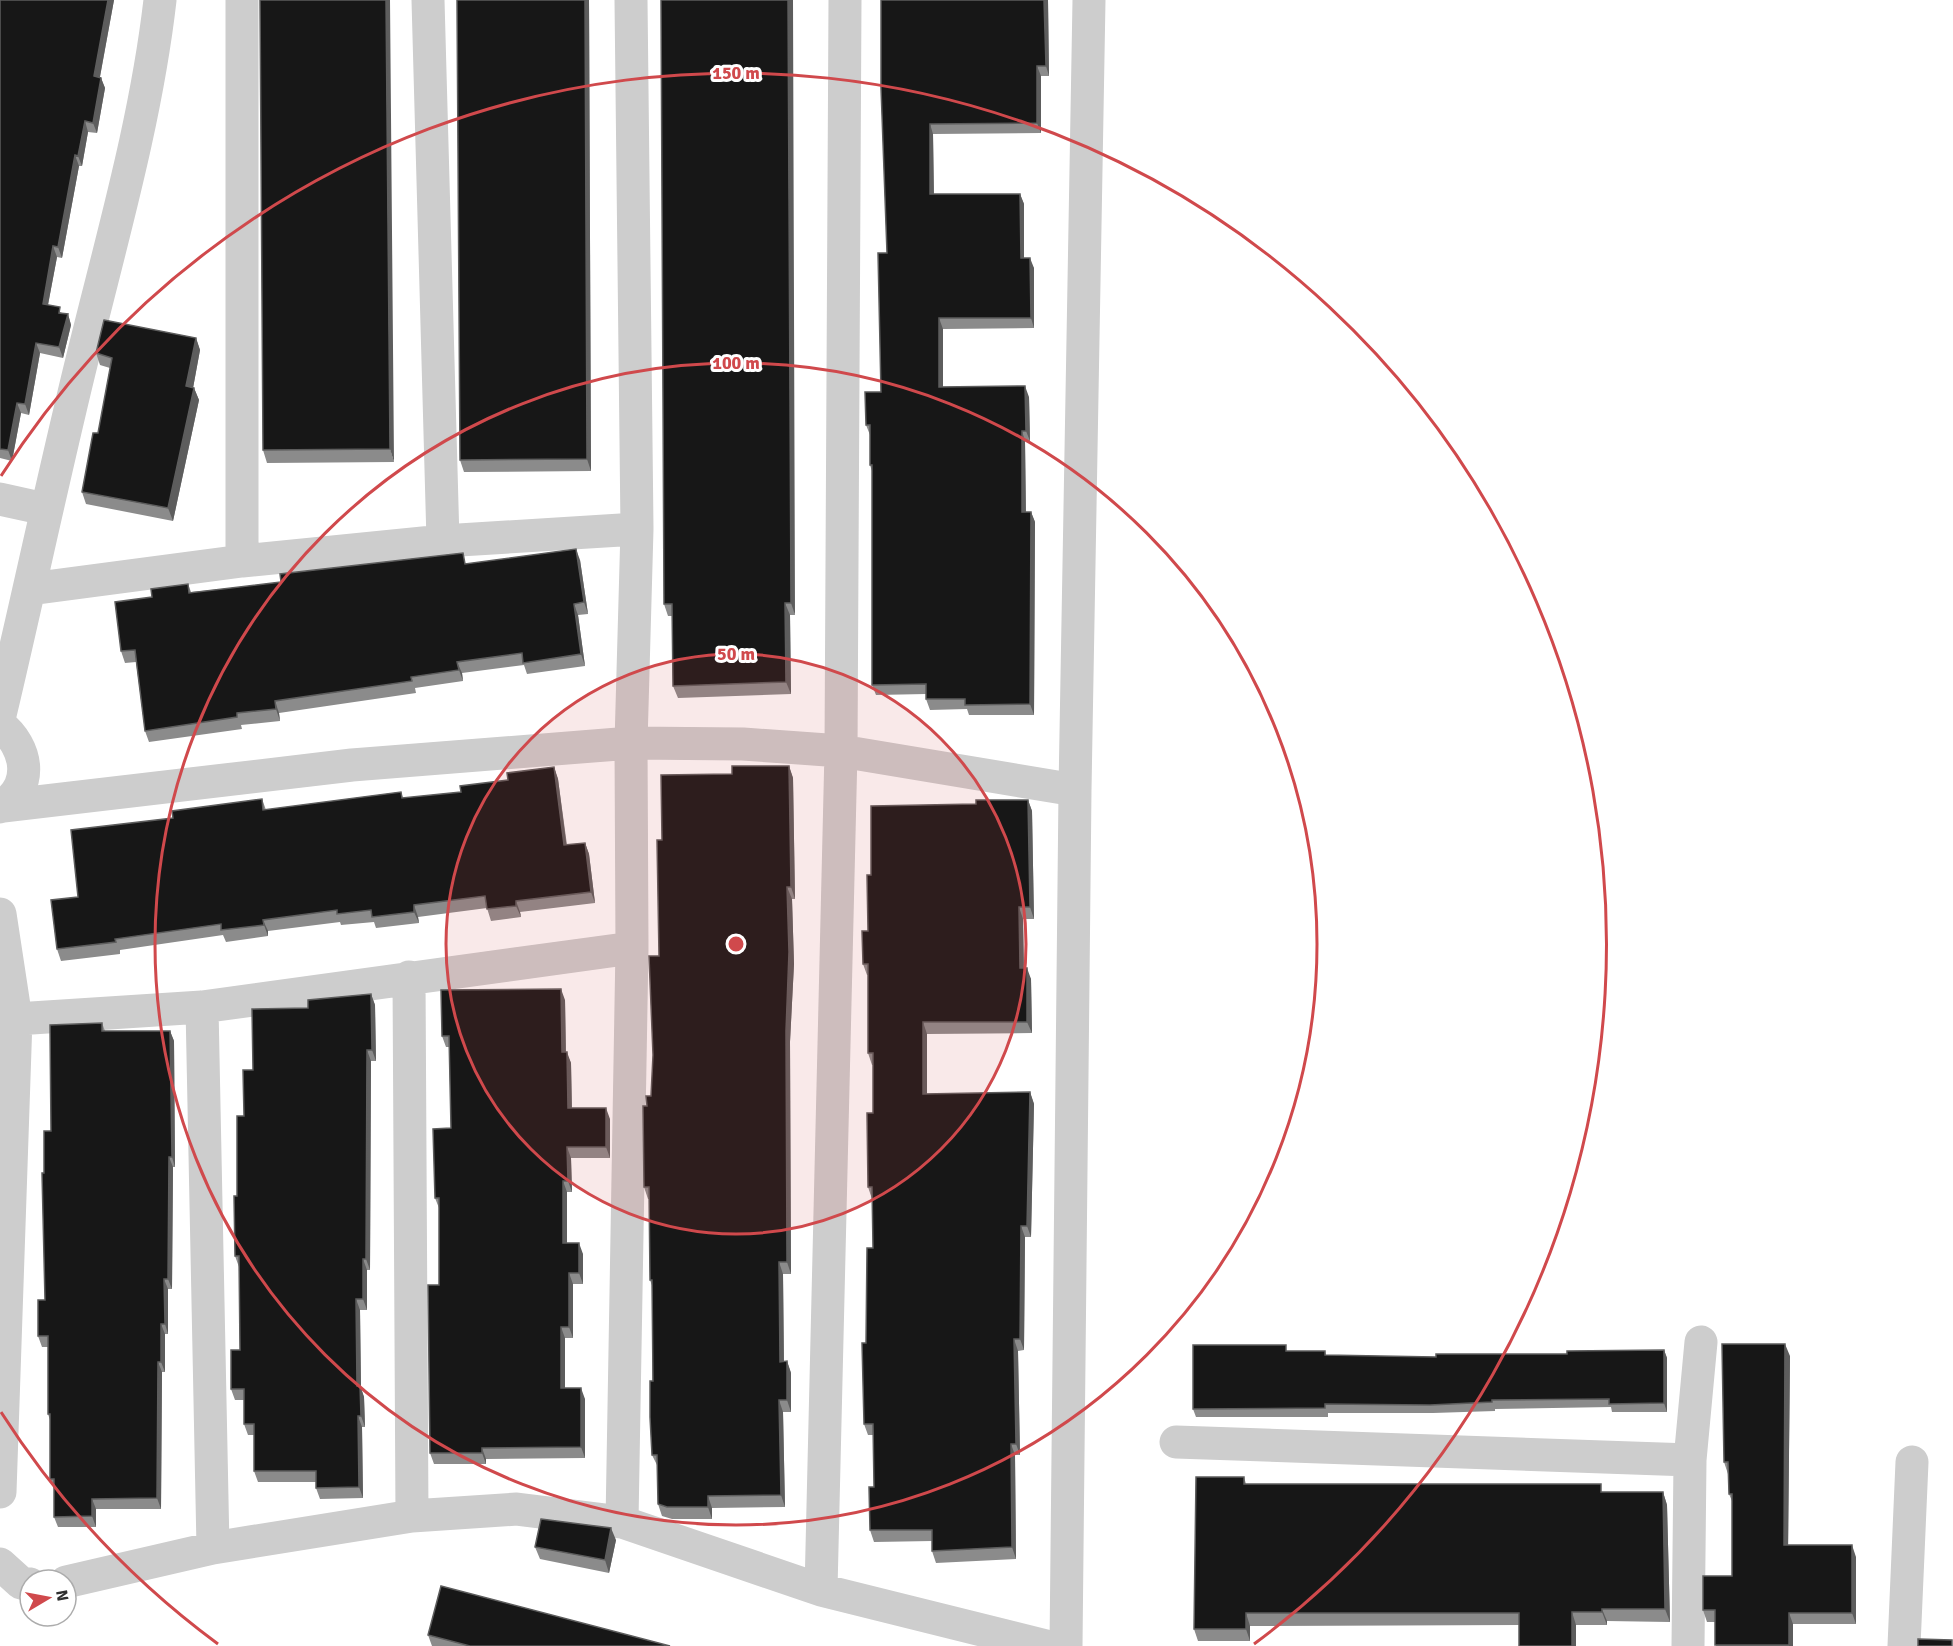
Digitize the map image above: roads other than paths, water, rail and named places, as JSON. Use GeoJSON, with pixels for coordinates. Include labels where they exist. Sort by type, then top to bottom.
{"type":"FeatureCollection","features":[{"type":"Feature","properties":{"kind":"street"},"geometry":{"type":"LineString","coordinates":[[0,715],[30,589],[45,509],[143,114],[160,0]]}},
{"type":"Feature","properties":{"kind":"street"},"geometry":{"type":"LineString","coordinates":[[242,0],[242,561]]}},
{"type":"Feature","properties":{"kind":"street"},"geometry":{"type":"LineString","coordinates":[[429,0],[443,541]]}},
{"type":"Feature","properties":{"kind":"street"},"geometry":{"type":"LineString","coordinates":[[621,1522],[632,948],[631,743],[637,529],[631,0]]}},
{"type":"Feature","properties":{"kind":"street"},"geometry":{"type":"LineString","coordinates":[[821,1590],[841,751],[845,0]]}},
{"type":"Feature","properties":{"kind":"street"},"geometry":{"type":"LineString","coordinates":[[1066,1646],[1076,790],[1089,0]]}},
{"type":"Feature","properties":{"kind":"street"},"geometry":{"type":"LineString","coordinates":[[0,499],[45,509]]}},
{"type":"Feature","properties":{"kind":"street"},"geometry":{"type":"LineString","coordinates":[[30,589],[242,561],[443,541],[637,529]]}},
{"type":"Feature","properties":{"kind":"street"},"geometry":{"type":"LineString","coordinates":[[0,725],[14,736],[23,754],[24,774],[17,792],[1,806]]}},
{"type":"Feature","properties":{"kind":"street"},"geometry":{"type":"LineString","coordinates":[[1,806],[352,765],[631,743],[743,744],[841,751],[1076,790]]}},
{"type":"Feature","properties":{"kind":"street"},"geometry":{"type":"LineString","coordinates":[[0,914],[16,1019],[0,1492]]}},
{"type":"Feature","properties":{"kind":"street"},"geometry":{"type":"LineString","coordinates":[[16,1019],[202,1006],[632,948]]}},
{"type":"Feature","properties":{"kind":"street"},"geometry":{"type":"LineString","coordinates":[[408,977],[412,1516]]}},
{"type":"Feature","properties":{"kind":"street"},"geometry":{"type":"LineString","coordinates":[[202,1006],[213,1548]]}},
{"type":"Feature","properties":{"kind":"street"},"geometry":{"type":"LineString","coordinates":[[1688,1646],[1690,1460],[1701,1342]]}},
{"type":"Feature","properties":{"kind":"street"},"geometry":{"type":"LineString","coordinates":[[1176,1442],[1690,1460]]}},
{"type":"Feature","properties":{"kind":"street"},"geometry":{"type":"LineString","coordinates":[[1904,1646],[1912,1462]]}},
{"type":"Feature","properties":{"kind":"street"},"geometry":{"type":"LineString","coordinates":[[78,1579],[213,1548],[412,1516],[517,1509],[621,1522],[821,1590],[1046,1646]]}},
{"type":"Feature","properties":{"kind":"street"},"geometry":{"type":"LineString","coordinates":[[0,1564],[18,1580]]}}]}
